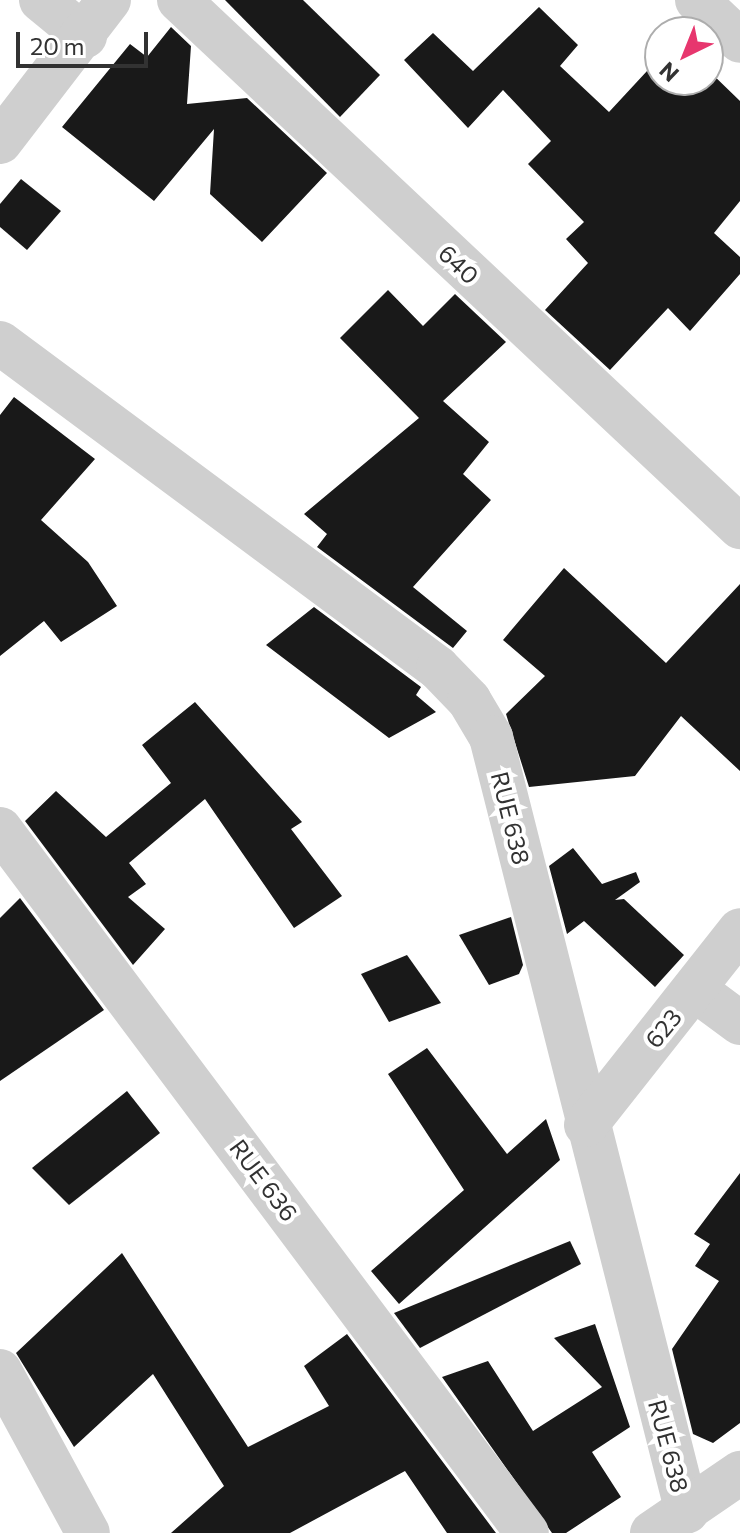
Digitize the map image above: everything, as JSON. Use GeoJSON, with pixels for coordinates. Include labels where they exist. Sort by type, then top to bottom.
{"type":"FeatureCollection","features":[{"type":"Feature","properties":{"kind":"street"},"geometry":{"type":"LineString","coordinates":[[41,0],[85,36]]}},
{"type":"Feature","properties":{"kind":"street"},"geometry":{"type":"LineString","coordinates":[[0,142],[85,36],[109,0]]}},
{"type":"Feature","properties":{"kind":"street","name":"640"},"geometry":{"type":"LineString","coordinates":[[179,0],[740,527]]}},
{"type":"Feature","properties":{"kind":"street"},"geometry":{"type":"LineString","coordinates":[[697,0],[740,41]]}},
{"type":"Feature","properties":{"kind":"street","name":"RUE 638"},"geometry":{"type":"LineString","coordinates":[[0,343],[438,668],[469,700],[491,737],[586,1125],[707,1503]]}},
{"type":"Feature","properties":{"kind":"street","name":"RUE 636"},"geometry":{"type":"LineString","coordinates":[[2,835],[527,1533]]}},
{"type":"Feature","properties":{"kind":"street","name":"623"},"geometry":{"type":"LineString","coordinates":[[586,1125],[740,930]]}},
{"type":"Feature","properties":{"kind":"street"},"geometry":{"type":"LineString","coordinates":[[694,989],[740,1023]]}},
{"type":"Feature","properties":{"kind":"street"},"geometry":{"type":"LineString","coordinates":[[0,1371],[88,1533]]}},
{"type":"Feature","properties":{"kind":"building"},"geometry":{"type":"Polygon","coordinates":[[[225,0],[303,0],[380,75],[340,117],[225,0]]]}},
{"type":"Feature","properties":{"kind":"building"},"geometry":{"type":"Polygon","coordinates":[[[539,7],[578,45],[560,66],[609,112],[644,74],[644,96],[724,96],[724,86],[740,101],[740,201],[714,233],[740,257],[740,274],[690,331],[668,308],[610,370],[545,310],[588,263],[566,239],[584,222],[528,164],[551,141],[503,90],[468,128],[404,60],[433,33],[473,71],[539,7]]]}},
{"type":"Feature","properties":{"kind":"building"},"geometry":{"type":"Polygon","coordinates":[[[171,27],[191,46],[187,104],[247,98],[327,173],[262,242],[210,194],[214,129],[154,201],[62,127],[130,44],[147,57],[171,27]]]}},
{"type":"Feature","properties":{"kind":"building"},"geometry":{"type":"Polygon","coordinates":[[[21,179],[61,211],[27,250],[0,227],[0,204],[21,179]]]}},
{"type":"Feature","properties":{"kind":"building"},"geometry":{"type":"Polygon","coordinates":[[[388,290],[423,326],[455,294],[506,342],[443,401],[489,442],[463,474],[491,500],[413,587],[467,631],[453,648],[317,547],[327,534],[304,514],[419,418],[340,338],[388,290]]]}},
{"type":"Feature","properties":{"kind":"building"},"geometry":{"type":"Polygon","coordinates":[[[14,397],[95,459],[41,520],[88,562],[117,606],[61,642],[44,621],[0,656],[0,415],[14,397]]]}},
{"type":"Feature","properties":{"kind":"building"},"geometry":{"type":"Polygon","coordinates":[[[564,568],[666,663],[740,584],[740,771],[681,716],[635,776],[529,787],[506,714],[545,676],[503,640],[564,568]]]}},
{"type":"Feature","properties":{"kind":"building"},"geometry":{"type":"Polygon","coordinates":[[[314,607],[421,687],[416,695],[436,712],[389,738],[266,645],[314,607]]]}},
{"type":"Feature","properties":{"kind":"building"},"geometry":{"type":"Polygon","coordinates":[[[195,702],[302,822],[291,829],[342,896],[294,928],[205,799],[129,863],[146,884],[128,897],[165,929],[133,965],[25,821],[56,791],[106,837],[171,783],[142,745],[195,702]]]}},
{"type":"Feature","properties":{"kind":"building"},"geometry":{"type":"Polygon","coordinates":[[[573,848],[602,884],[636,872],[640,882],[615,900],[624,899],[684,955],[655,987],[584,921],[567,934],[549,866],[573,848]]]}},
{"type":"Feature","properties":{"kind":"building"},"geometry":{"type":"Polygon","coordinates":[[[20,898],[104,1010],[0,1081],[0,918],[20,898]]]}},
{"type":"Feature","properties":{"kind":"building"},"geometry":{"type":"Polygon","coordinates":[[[511,917],[523,965],[519,974],[489,985],[459,935],[511,917]]]}},
{"type":"Feature","properties":{"kind":"building"},"geometry":{"type":"Polygon","coordinates":[[[407,955],[441,1003],[389,1022],[361,974],[407,955]]]}},
{"type":"Feature","properties":{"kind":"building"},"geometry":{"type":"Polygon","coordinates":[[[427,1048],[507,1154],[546,1119],[560,1160],[399,1304],[371,1271],[464,1190],[388,1074],[427,1048]]]}},
{"type":"Feature","properties":{"kind":"building"},"geometry":{"type":"Polygon","coordinates":[[[127,1091],[160,1133],[69,1205],[32,1168],[127,1091]]]}},
{"type":"Feature","properties":{"kind":"building"},"geometry":{"type":"Polygon","coordinates":[[[740,1173],[740,1423],[713,1443],[693,1434],[672,1349],[719,1281],[695,1266],[710,1244],[694,1234],[740,1173]]]}},
{"type":"Feature","properties":{"kind":"building"},"geometry":{"type":"Polygon","coordinates":[[[570,1241],[581,1264],[420,1348],[394,1313],[570,1241]]]}},
{"type":"Feature","properties":{"kind":"building"},"geometry":{"type":"Polygon","coordinates":[[[122,1253],[248,1447],[329,1406],[304,1366],[347,1334],[496,1533],[447,1533],[405,1471],[290,1533],[171,1533],[224,1486],[153,1374],[74,1447],[16,1353],[122,1253]]]}},
{"type":"Feature","properties":{"kind":"building"},"geometry":{"type":"Polygon","coordinates":[[[595,1324],[630,1427],[592,1452],[621,1497],[566,1533],[552,1533],[442,1377],[488,1361],[533,1431],[602,1387],[554,1338],[595,1324]]]}}]}
